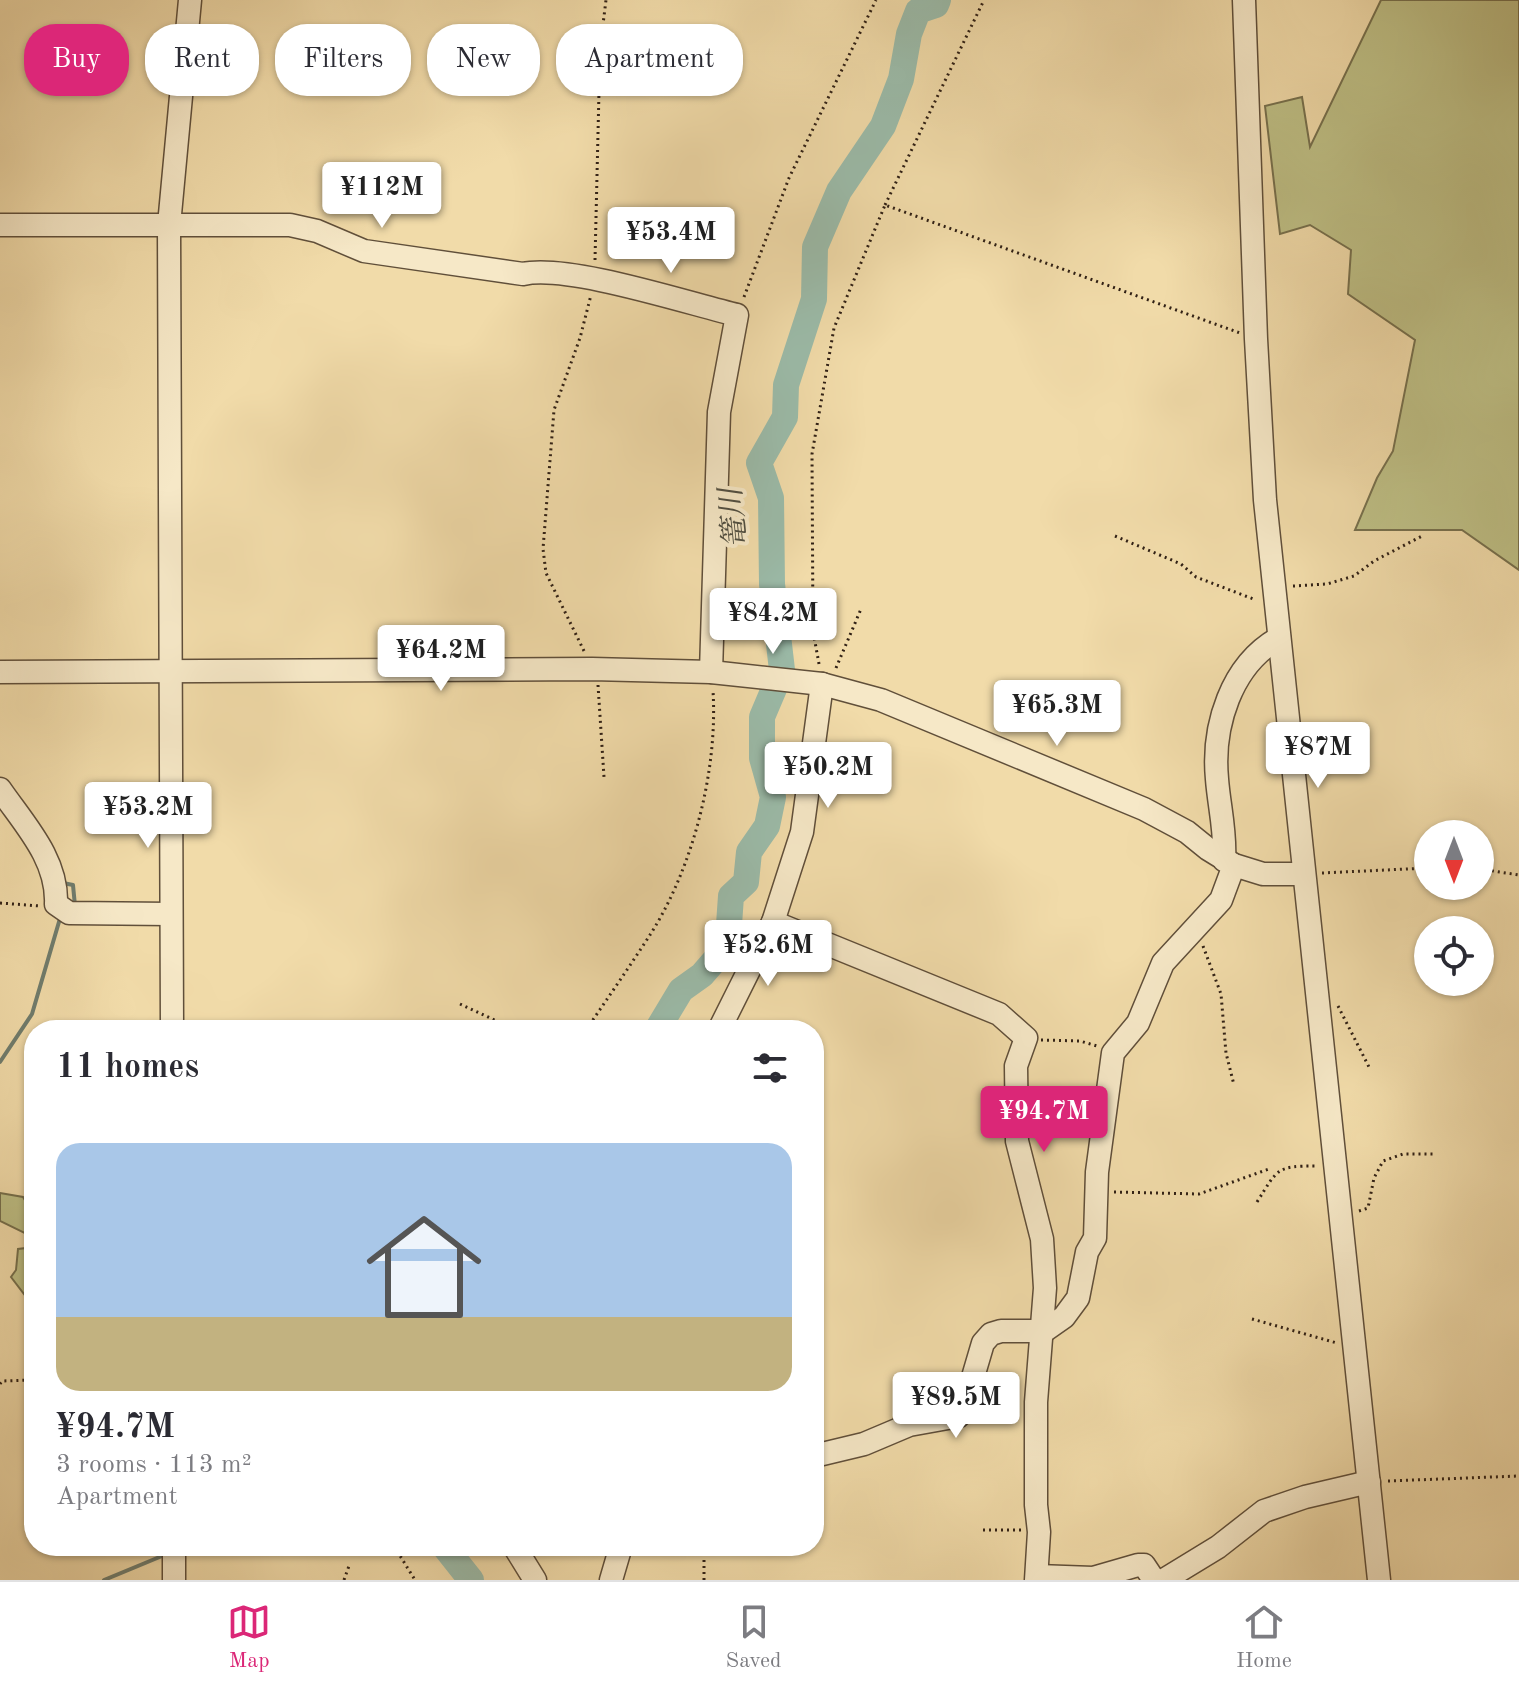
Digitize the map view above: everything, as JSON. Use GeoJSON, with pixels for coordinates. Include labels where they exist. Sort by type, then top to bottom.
{"type":"FeatureCollection","features":[{"type":"Feature","properties":{"kind":"street"},"geometry":{"type":"LineString","coordinates":[[172,1020],[169,225],[190,0]]}},
{"type":"Feature","properties":{"kind":"street"},"geometry":{"type":"LineString","coordinates":[[1244,0],[1265,500],[1379,1580]]}},
{"type":"Feature","properties":{"kind":"street"},"geometry":{"type":"LineString","coordinates":[[0,225],[290,225],[317,231],[364,251],[523,274],[536,271],[594,280],[737,315],[719,412],[715,672]]}},
{"type":"Feature","properties":{"kind":"street"},"geometry":{"type":"LineString","coordinates":[[824,1454],[864,1444],[909,1425],[959,1416],[983,1343],[991,1334],[1001,1331],[1044,1331],[1064,1317],[1078,1298],[1087,1252],[1095,1238],[1108,1079],[1113,1053],[1138,1023],[1163,963],[1221,900],[1229,862],[1216,778],[1216,750],[1224,711],[1244,668],[1262,648],[1279,638]]}},
{"type":"Feature","properties":{"kind":"street"},"geometry":{"type":"LineString","coordinates":[[0,672],[594,669],[715,672],[827,685],[881,700],[1144,809],[1187,832],[1229,862],[1263,874],[1303,874]]}},
{"type":"Feature","properties":{"kind":"street"},"geometry":{"type":"LineString","coordinates":[[724,1020],[773,922],[802,832],[827,685]]}},
{"type":"Feature","properties":{"kind":"street"},"geometry":{"type":"LineString","coordinates":[[0,789],[45,854],[62,909],[171,914]]}},
{"type":"Feature","properties":{"kind":"street"},"geometry":{"type":"LineString","coordinates":[[773,922],[999,1014],[1026,1038],[1016,1066],[1017,1141],[1042,1239],[1044,1331],[1036,1402],[1037,1578],[1093,1578],[1144,1565],[1154,1580]]}},
{"type":"Feature","properties":{"kind":"street"},"geometry":{"type":"LineString","coordinates":[[1164,1580],[1218,1547],[1264,1511],[1305,1497],[1369,1482]]}},
{"type":"Feature","properties":{"kind":"street"},"geometry":{"type":"LineString","coordinates":[[174,1556],[174,1580]]}},
{"type":"Feature","properties":{"kind":"street"},"geometry":{"type":"LineString","coordinates":[[520,1556],[535,1580]]}},
{"type":"Feature","properties":{"kind":"street"},"geometry":{"type":"LineString","coordinates":[[611,1580],[618,1556]]}},
{"type":"Feature","properties":{"kind":"path"},"geometry":{"type":"LineString","coordinates":[[604,777],[594,669],[546,573],[543,549],[554,410],[580,338],[594,280],[600,49],[606,0]]}},
{"type":"Feature","properties":{"kind":"path"},"geometry":{"type":"LineString","coordinates":[[737,315],[789,178],[876,0]]}},
{"type":"Feature","properties":{"kind":"path"},"geometry":{"type":"LineString","coordinates":[[827,685],[813,631],[812,454],[834,328],[885,205],[984,0]]}},
{"type":"Feature","properties":{"kind":"path"},"geometry":{"type":"LineString","coordinates":[[885,205],[1256,339]]}},
{"type":"Feature","properties":{"kind":"path"},"geometry":{"type":"LineString","coordinates":[[1115,536],[1181,564],[1196,577],[1258,601],[1275,592],[1354,576],[1374,561],[1424,535]]}},
{"type":"Feature","properties":{"kind":"path"},"geometry":{"type":"LineString","coordinates":[[827,685],[861,609]]}},
{"type":"Feature","properties":{"kind":"path"},"geometry":{"type":"LineString","coordinates":[[593,1020],[649,937],[696,831],[709,759],[715,672]]}},
{"type":"Feature","properties":{"kind":"path"},"geometry":{"type":"LineString","coordinates":[[1303,874],[1414,869]]}},
{"type":"Feature","properties":{"kind":"path"},"geometry":{"type":"LineString","coordinates":[[1494,871],[1519,875]]}},
{"type":"Feature","properties":{"kind":"path"},"geometry":{"type":"LineString","coordinates":[[0,903],[62,909]]}},
{"type":"Feature","properties":{"kind":"path"},"geometry":{"type":"LineString","coordinates":[[1197,929],[1221,994],[1226,1053],[1234,1085]]}},
{"type":"Feature","properties":{"kind":"path"},"geometry":{"type":"LineString","coordinates":[[1316,999],[1329,997],[1337,1004],[1369,1067]]}},
{"type":"Feature","properties":{"kind":"path"},"geometry":{"type":"LineString","coordinates":[[460,1004],[494,1020]]}},
{"type":"Feature","properties":{"kind":"path"},"geometry":{"type":"LineString","coordinates":[[1026,1038],[1080,1041],[1113,1053]]}},
{"type":"Feature","properties":{"kind":"path"},"geometry":{"type":"LineString","coordinates":[[1339,1212],[1368,1208],[1374,1178],[1383,1161],[1403,1154],[1434,1154]]}},
{"type":"Feature","properties":{"kind":"path"},"geometry":{"type":"LineString","coordinates":[[1257,1202],[1278,1171],[1286,1166],[1334,1165]]}},
{"type":"Feature","properties":{"kind":"path"},"geometry":{"type":"LineString","coordinates":[[1097,1193],[1210,1193],[1269,1169]]}},
{"type":"Feature","properties":{"kind":"path"},"geometry":{"type":"LineString","coordinates":[[1252,1319],[1333,1343],[1352,1343]]}},
{"type":"Feature","properties":{"kind":"path"},"geometry":{"type":"LineString","coordinates":[[0,1384],[2,1381],[24,1380]]}},
{"type":"Feature","properties":{"kind":"path"},"geometry":{"type":"LineString","coordinates":[[1369,1482],[1519,1476]]}},
{"type":"Feature","properties":{"kind":"path"},"geometry":{"type":"LineString","coordinates":[[983,1530],[1039,1529]]}},
{"type":"Feature","properties":{"kind":"path"},"geometry":{"type":"LineString","coordinates":[[400,1556],[415,1580]]}},
{"type":"Feature","properties":{"kind":"path"},"geometry":{"type":"LineString","coordinates":[[704,1556],[704,1580]]}},
{"type":"Feature","properties":{"kind":"path"},"geometry":{"type":"LineString","coordinates":[[344,1580],[350,1563]]}},
{"type":"Feature","properties":{"kind":"green space"},"geometry":{"type":"Polygon","coordinates":[[[1381,0],[1519,0],[1519,570],[1462,530],[1355,530],[1377,478],[1393,451],[1415,340],[1348,294],[1351,250],[1310,225],[1280,234],[1265,106],[1302,97],[1310,147],[1381,0]]]}},
{"type":"Feature","properties":{"kind":"green space"},"geometry":{"type":"Polygon","coordinates":[[[0,1193],[23,1197],[24,1233],[0,1221],[0,1193]]]}},
{"type":"Feature","properties":{"kind":"green space"},"geometry":{"type":"Polygon","coordinates":[[[24,1248],[24,1294],[11,1277],[16,1270],[18,1249],[24,1248]]]}},
{"type":"Feature","properties":{"kind":"waterway","name":"篭川"},"geometry":{"type":"LineString","coordinates":[[663,1020],[681,990],[702,975],[721,953],[728,939],[731,896],[746,882],[749,852],[767,826],[773,797],[762,758],[762,717],[782,670],[772,584],[771,498],[759,463],[785,417],[786,385],[814,299],[815,247],[839,191],[883,126],[901,79],[909,34],[918,11],[936,5],[938,0]]}},
{"type":"Feature","properties":{"kind":"waterway"},"geometry":{"type":"LineString","coordinates":[[63,883],[73,885],[75,906]]}},
{"type":"Feature","properties":{"kind":"waterway"},"geometry":{"type":"LineString","coordinates":[[28,1020],[61,915]]}},
{"type":"Feature","properties":{"kind":"waterway"},"geometry":{"type":"LineString","coordinates":[[0,1062],[24,1026]]}},
{"type":"Feature","properties":{"kind":"waterway"},"geometry":{"type":"LineString","coordinates":[[104,1580],[162,1556]]}},
{"type":"Feature","properties":{"kind":"waterway","name":"篭川"},"geometry":{"type":"LineString","coordinates":[[452,1556],[471,1580]]}}]}
